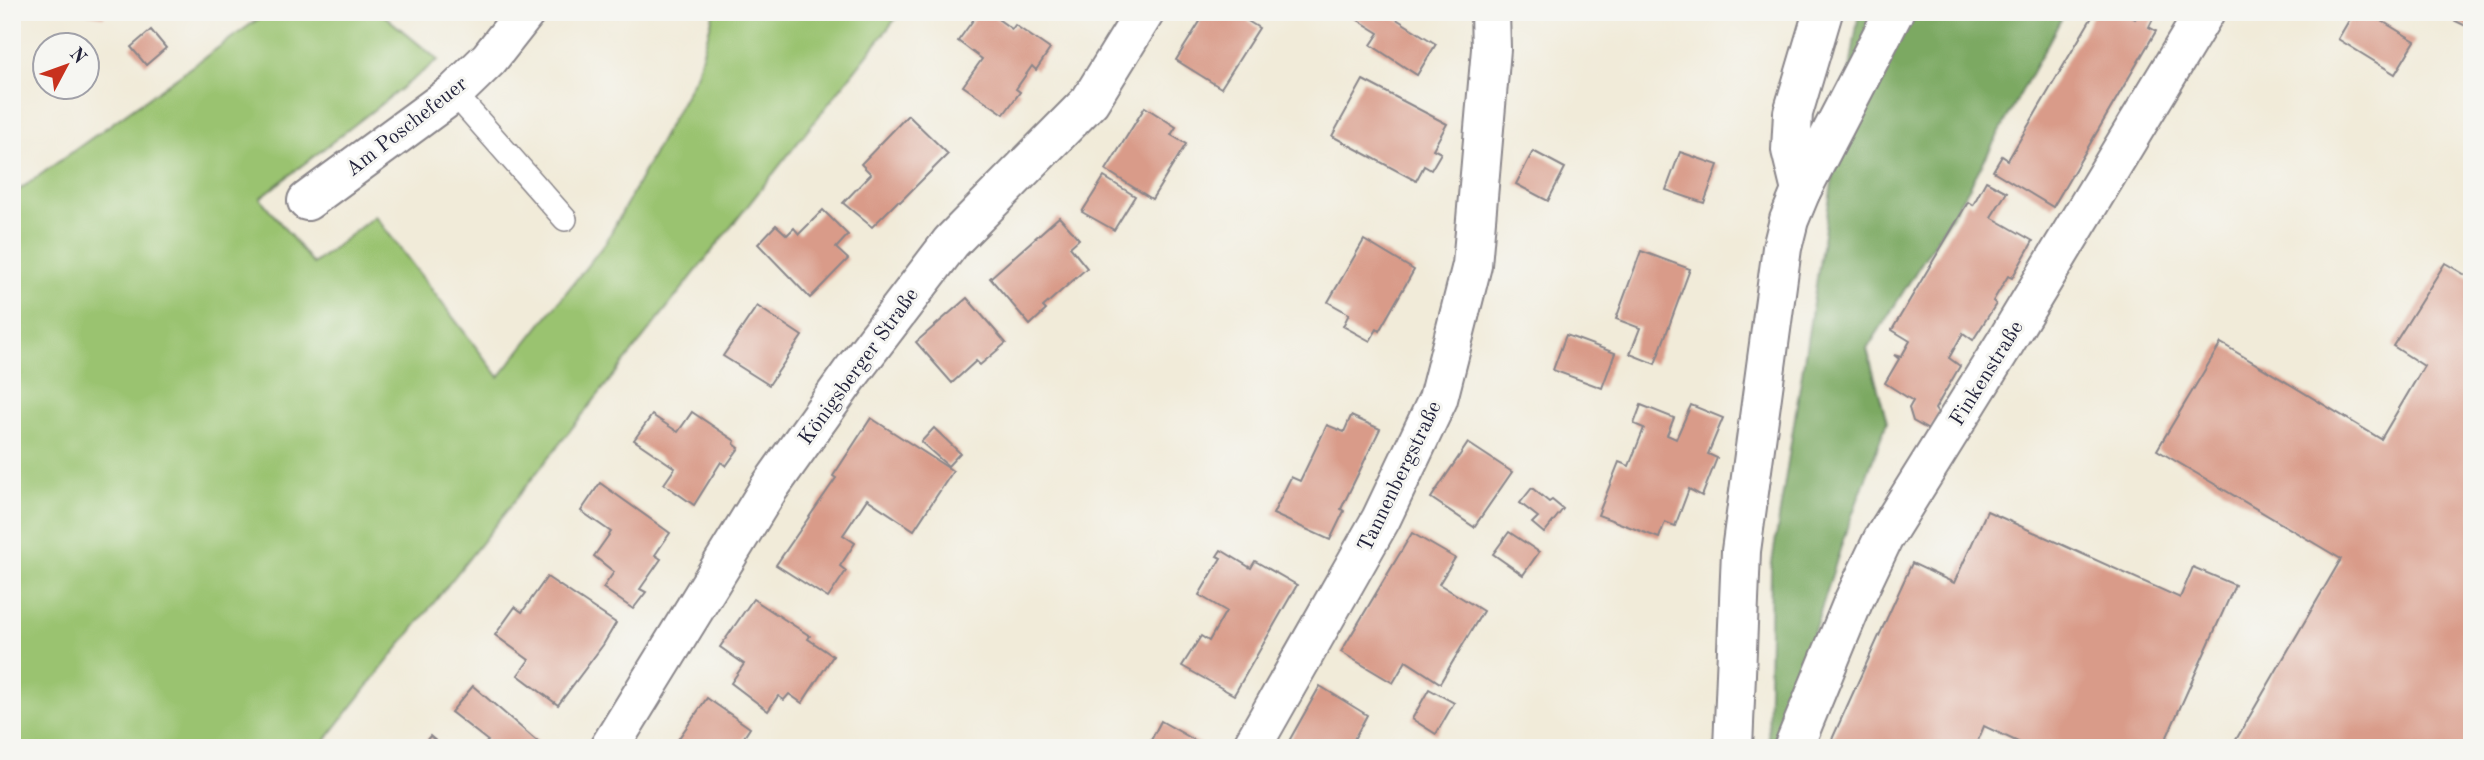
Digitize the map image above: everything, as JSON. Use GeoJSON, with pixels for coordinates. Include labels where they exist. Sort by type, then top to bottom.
{"type":"FeatureCollection","features":[{"type":"Feature","properties":{"kind":"street","name":"Am Poschefeuer"},"geometry":{"type":"LineString","coordinates":[[307,201],[454,93],[489,59],[526,12]]}},
{"type":"Feature","properties":{"kind":"street","name":"Königsberger Straße"},"geometry":{"type":"LineString","coordinates":[[609,748],[769,488],[851,373],[951,242],[1090,101],[1144,12]]}},
{"type":"Feature","properties":{"kind":"street","name":"Tannenbergstraße"},"geometry":{"type":"LineString","coordinates":[[1251,748],[1381,519],[1438,399],[1472,265],[1491,50],[1490,12]]}},
{"type":"Feature","properties":{"kind":"street"},"geometry":{"type":"LineString","coordinates":[[1801,191],[1791,150],[1793,113],[1823,12]]}},
{"type":"Feature","properties":{"kind":"street"},"geometry":{"type":"LineString","coordinates":[[1733,748],[1741,551],[1782,248],[1789,220],[1801,191],[1894,12]]}},
{"type":"Feature","properties":{"kind":"street","name":"Finkenstraße"},"geometry":{"type":"LineString","coordinates":[[1793,748],[1853,602],[1883,539],[2205,12]]}},
{"type":"Feature","properties":{"kind":"lane"},"geometry":{"type":"LineString","coordinates":[[454,93],[565,219]]}},
{"type":"Feature","properties":{"kind":"green space"},"geometry":{"type":"Polygon","coordinates":[[[268,12],[380,12],[438,60],[260,198],[313,264],[375,216],[499,377],[606,242],[697,73],[714,12],[901,12],[319,748],[12,748],[12,195],[268,12]]]}},
{"type":"Feature","properties":{"kind":"green space"},"geometry":{"type":"Polygon","coordinates":[[[1859,12],[2065,12],[1969,188],[1867,349],[1887,422],[1845,534],[1777,748],[1768,748],[1771,569],[1859,12]]]}},
{"type":"Feature","properties":{"kind":"building"},"geometry":{"type":"Polygon","coordinates":[[[104,12],[104,17],[87,14],[104,12]]]}},
{"type":"Feature","properties":{"kind":"building"},"geometry":{"type":"Polygon","coordinates":[[[979,12],[988,12],[1012,29],[1015,25],[1050,49],[1036,70],[1032,66],[1016,89],[1020,92],[1004,114],[963,86],[982,59],[958,41],[979,12]]]}},
{"type":"Feature","properties":{"kind":"building"},"geometry":{"type":"Polygon","coordinates":[[[1206,12],[1233,12],[1259,28],[1221,88],[1176,60],[1206,12]]]}},
{"type":"Feature","properties":{"kind":"building"},"geometry":{"type":"Polygon","coordinates":[[[1345,12],[1392,12],[1390,15],[1436,44],[1417,75],[1371,45],[1379,33],[1345,12]]]}},
{"type":"Feature","properties":{"kind":"building"},"geometry":{"type":"Polygon","coordinates":[[[2095,12],[2124,12],[2135,19],[2141,12],[2153,19],[2149,27],[2156,31],[2053,207],[1993,171],[2002,156],[2008,160],[2095,12]]]}},
{"type":"Feature","properties":{"kind":"building"},"geometry":{"type":"Polygon","coordinates":[[[2354,12],[2367,12],[2415,41],[2395,74],[2338,39],[2354,12]]]}},
{"type":"Feature","properties":{"kind":"building"},"geometry":{"type":"Polygon","coordinates":[[[2437,12],[2472,12],[2472,29],[2437,12]]]}},
{"type":"Feature","properties":{"kind":"building"},"geometry":{"type":"Polygon","coordinates":[[[151,30],[166,48],[146,65],[131,47],[151,30]]]}},
{"type":"Feature","properties":{"kind":"building"},"geometry":{"type":"Polygon","coordinates":[[[1363,80],[1447,124],[1433,149],[1441,153],[1431,170],[1424,166],[1416,181],[1332,136],[1363,80]]]}},
{"type":"Feature","properties":{"kind":"building"},"geometry":{"type":"Polygon","coordinates":[[[1145,107],[1176,127],[1171,135],[1186,144],[1152,199],[1106,170],[1145,107]]]}},
{"type":"Feature","properties":{"kind":"building"},"geometry":{"type":"Polygon","coordinates":[[[908,115],[948,154],[872,227],[843,203],[871,174],[861,164],[908,115]]]}},
{"type":"Feature","properties":{"kind":"building"},"geometry":{"type":"Polygon","coordinates":[[[1533,151],[1565,168],[1548,201],[1516,184],[1533,151]]]}},
{"type":"Feature","properties":{"kind":"building"},"geometry":{"type":"Polygon","coordinates":[[[1680,152],[1718,165],[1704,203],[1666,190],[1680,152]]]}},
{"type":"Feature","properties":{"kind":"building"},"geometry":{"type":"Polygon","coordinates":[[[1104,177],[1135,196],[1114,230],[1082,212],[1104,177]]]}},
{"type":"Feature","properties":{"kind":"building"},"geometry":{"type":"Polygon","coordinates":[[[1986,181],[2007,192],[1991,217],[2033,241],[2012,278],[2008,276],[1993,301],[1996,304],[1973,340],[1963,333],[1949,358],[1960,366],[1935,409],[1939,415],[1930,429],[1927,429],[1913,421],[1909,408],[1913,401],[1885,383],[1899,359],[1894,355],[1901,357],[1910,341],[1892,330],[1968,202],[1973,205],[1986,181]]]}},
{"type":"Feature","properties":{"kind":"building"},"geometry":{"type":"Polygon","coordinates":[[[823,210],[848,235],[836,248],[848,259],[810,298],[758,244],[776,225],[787,235],[794,228],[799,234],[823,210]]]}},
{"type":"Feature","properties":{"kind":"building"},"geometry":{"type":"Polygon","coordinates":[[[1059,217],[1079,239],[1070,247],[1087,268],[1043,307],[1046,310],[1030,325],[990,278],[1059,217]]]}},
{"type":"Feature","properties":{"kind":"building"},"geometry":{"type":"Polygon","coordinates":[[[1364,240],[1414,270],[1379,331],[1377,329],[1370,341],[1343,326],[1349,314],[1328,302],[1364,240]]]}},
{"type":"Feature","properties":{"kind":"building"},"geometry":{"type":"Polygon","coordinates":[[[1641,251],[1690,269],[1655,364],[1630,354],[1640,328],[1616,319],[1641,251]]]}},
{"type":"Feature","properties":{"kind":"building"},"geometry":{"type":"Polygon","coordinates":[[[2445,263],[2472,279],[2472,748],[2238,748],[2233,745],[2341,559],[2157,450],[2221,343],[2381,439],[2424,366],[2393,346],[2445,263]]]}},
{"type":"Feature","properties":{"kind":"building"},"geometry":{"type":"Polygon","coordinates":[[[967,298],[1006,343],[980,365],[976,361],[952,383],[916,342],[967,298]]]}},
{"type":"Feature","properties":{"kind":"building"},"geometry":{"type":"Polygon","coordinates":[[[757,306],[802,336],[769,385],[723,356],[757,306]]]}},
{"type":"Feature","properties":{"kind":"building"},"geometry":{"type":"Polygon","coordinates":[[[1566,335],[1615,353],[1602,388],[1553,370],[1566,335]]]}},
{"type":"Feature","properties":{"kind":"building"},"geometry":{"type":"Polygon","coordinates":[[[1641,405],[1674,418],[1667,435],[1676,439],[1691,405],[1723,418],[1708,454],[1717,458],[1702,496],[1689,489],[1675,526],[1665,522],[1659,538],[1598,515],[1619,462],[1629,466],[1644,428],[1634,424],[1641,405]]]}},
{"type":"Feature","properties":{"kind":"building"},"geometry":{"type":"Polygon","coordinates":[[[692,412],[735,441],[734,444],[739,448],[726,466],[721,462],[694,505],[664,484],[675,468],[634,440],[652,415],[678,432],[692,412]]]}},
{"type":"Feature","properties":{"kind":"building"},"geometry":{"type":"Polygon","coordinates":[[[1351,416],[1380,429],[1341,509],[1344,511],[1330,540],[1273,514],[1291,477],[1300,481],[1327,425],[1344,432],[1351,416]]]}},
{"type":"Feature","properties":{"kind":"building"},"geometry":{"type":"Polygon","coordinates":[[[871,418],[953,471],[914,530],[867,499],[843,535],[855,543],[840,566],[846,571],[828,598],[776,565],[836,478],[833,476],[871,418]]]}},
{"type":"Feature","properties":{"kind":"building"},"geometry":{"type":"Polygon","coordinates":[[[934,428],[960,453],[948,466],[921,442],[934,428]]]}},
{"type":"Feature","properties":{"kind":"building"},"geometry":{"type":"Polygon","coordinates":[[[1468,443],[1512,472],[1474,527],[1431,498],[1468,443]]]}},
{"type":"Feature","properties":{"kind":"building"},"geometry":{"type":"Polygon","coordinates":[[[600,483],[670,533],[655,555],[661,559],[640,589],[646,592],[633,609],[603,588],[614,572],[594,556],[611,532],[581,511],[600,483]]]}},
{"type":"Feature","properties":{"kind":"building"},"geometry":{"type":"Polygon","coordinates":[[[1532,488],[1563,509],[1544,533],[1532,523],[1538,517],[1520,503],[1532,488]]]}},
{"type":"Feature","properties":{"kind":"building"},"geometry":{"type":"Polygon","coordinates":[[[1987,511],[2180,598],[2193,567],[2235,585],[2162,748],[2031,748],[1984,726],[1975,748],[1828,748],[1912,563],[1954,583],[1987,511]]]}},
{"type":"Feature","properties":{"kind":"building"},"geometry":{"type":"Polygon","coordinates":[[[1509,532],[1539,552],[1523,575],[1493,554],[1509,532]]]}},
{"type":"Feature","properties":{"kind":"building"},"geometry":{"type":"Polygon","coordinates":[[[1412,533],[1455,558],[1439,584],[1483,611],[1440,683],[1406,661],[1393,683],[1341,652],[1412,533]]]}},
{"type":"Feature","properties":{"kind":"building"},"geometry":{"type":"Polygon","coordinates":[[[1221,550],[1251,568],[1255,561],[1297,585],[1234,695],[1182,666],[1201,636],[1209,641],[1226,611],[1199,595],[1221,558],[1217,556],[1221,550]]]}},
{"type":"Feature","properties":{"kind":"building"},"geometry":{"type":"Polygon","coordinates":[[[547,577],[616,623],[558,705],[518,675],[529,660],[495,635],[515,607],[522,612],[547,577]]]}},
{"type":"Feature","properties":{"kind":"building"},"geometry":{"type":"Polygon","coordinates":[[[753,599],[810,636],[808,639],[833,656],[802,703],[789,694],[784,700],[778,696],[768,711],[731,683],[744,664],[720,647],[753,599]]]}},
{"type":"Feature","properties":{"kind":"building"},"geometry":{"type":"Polygon","coordinates":[[[473,686],[545,748],[481,748],[488,741],[451,712],[473,686]]]}},
{"type":"Feature","properties":{"kind":"building"},"geometry":{"type":"Polygon","coordinates":[[[1320,686],[1367,715],[1353,741],[1365,748],[1285,748],[1320,686]]]}},
{"type":"Feature","properties":{"kind":"building"},"geometry":{"type":"Polygon","coordinates":[[[1429,689],[1454,703],[1436,734],[1412,719],[1429,689]]]}},
{"type":"Feature","properties":{"kind":"building"},"geometry":{"type":"Polygon","coordinates":[[[707,698],[750,728],[737,748],[672,748],[707,698]]]}},
{"type":"Feature","properties":{"kind":"building"},"geometry":{"type":"Polygon","coordinates":[[[1161,721],[1203,745],[1202,748],[1147,748],[1161,721]]]}},
{"type":"Feature","properties":{"kind":"building"},"geometry":{"type":"Polygon","coordinates":[[[430,736],[444,748],[420,748],[430,736]]]}}]}
